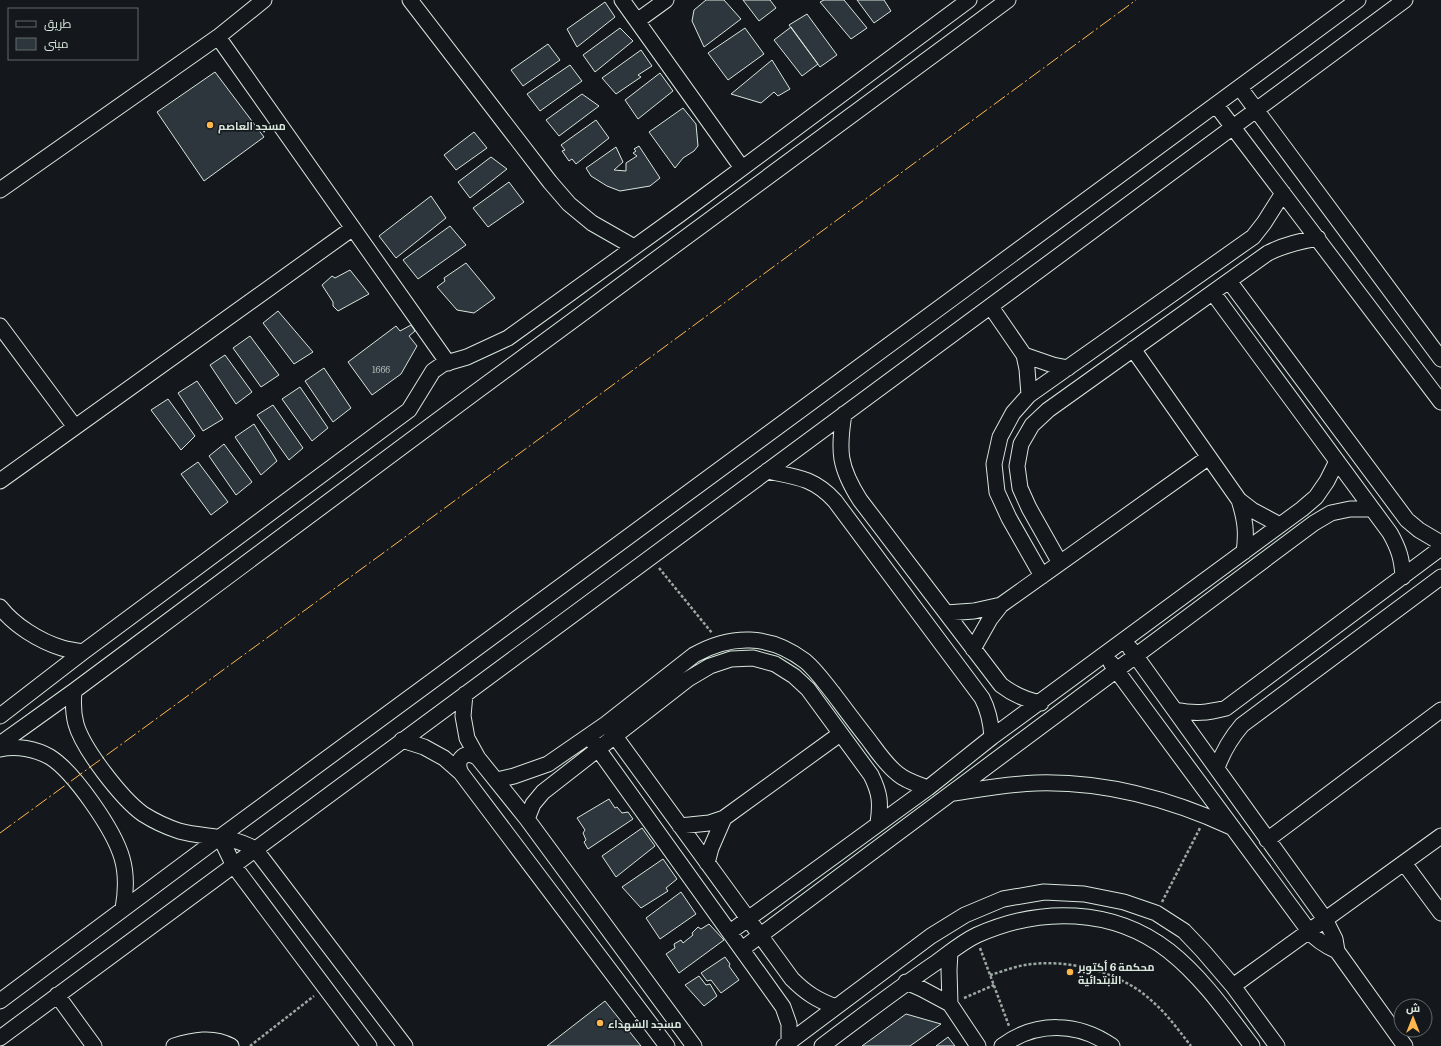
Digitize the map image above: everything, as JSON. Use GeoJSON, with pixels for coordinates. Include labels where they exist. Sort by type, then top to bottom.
{"type":"FeatureCollection","features":[{"type":"Feature","properties":{"kind":"street"},"geometry":{"type":"LineString","coordinates":[[0,190],[218,37],[264,0]]}},
{"type":"Feature","properties":{"kind":"street"},"geometry":{"type":"LineString","coordinates":[[410,0],[550,182],[569,204],[592,223],[634,247]]}},
{"type":"Feature","properties":{"kind":"street"},"geometry":{"type":"LineString","coordinates":[[622,0],[742,168]]}},
{"type":"Feature","properties":{"kind":"street"},"geometry":{"type":"LineString","coordinates":[[637,21],[666,0]]}},
{"type":"Feature","properties":{"kind":"street"},"geometry":{"type":"LineString","coordinates":[[0,716],[83,652],[409,410],[433,371],[443,364],[467,357],[508,338],[742,168],[968,0]]}},
{"type":"Feature","properties":{"kind":"street"},"geometry":{"type":"LineString","coordinates":[[0,744],[74,691],[473,394],[1008,0]]}},
{"type":"Feature","properties":{"kind":"street"},"geometry":{"type":"LineString","coordinates":[[0,1001],[220,837],[1358,0]]}},
{"type":"Feature","properties":{"kind":"street"},"geometry":{"type":"LineString","coordinates":[[0,1038],[1405,0]]}},
{"type":"Feature","properties":{"kind":"street"},"geometry":{"type":"LineString","coordinates":[[218,37],[448,363]]}},
{"type":"Feature","properties":{"kind":"street"},"geometry":{"type":"LineString","coordinates":[[1240,88],[1441,359]]}},
{"type":"Feature","properties":{"kind":"street"},"geometry":{"type":"LineString","coordinates":[[1216,105],[1441,402]]}},
{"type":"Feature","properties":{"kind":"street"},"geometry":{"type":"LineString","coordinates":[[1042,576],[1009,518],[997,492],[994,464],[1000,437],[1013,412],[1029,395],[1253,236],[1268,218],[1283,193]]}},
{"type":"Feature","properties":{"kind":"street"},"geometry":{"type":"LineString","coordinates":[[0,481],[352,228]]}},
{"type":"Feature","properties":{"kind":"street"},"geometry":{"type":"LineString","coordinates":[[1060,563],[1029,508],[1020,488],[1017,466],[1021,444],[1032,425],[1048,410],[1268,253],[1284,246],[1318,238]]}},
{"type":"Feature","properties":{"kind":"street"},"geometry":{"type":"LineString","coordinates":[[1229,281],[1407,520],[1419,530],[1441,543]]}},
{"type":"Feature","properties":{"kind":"street"},"geometry":{"type":"LineString","coordinates":[[1213,293],[1390,533],[1398,546],[1402,562],[1403,577]]}},
{"type":"Feature","properties":{"kind":"street"},"geometry":{"type":"LineString","coordinates":[[991,307],[1024,355],[1027,369],[1029,395]]}},
{"type":"Feature","properties":{"kind":"street"},"geometry":{"type":"LineString","coordinates":[[0,326],[75,427]]}},
{"type":"Feature","properties":{"kind":"street"},"geometry":{"type":"LineString","coordinates":[[1133,349],[1239,500],[1245,517],[1246,535],[1244,552]]}},
{"type":"Feature","properties":{"kind":"street"},"geometry":{"type":"LineString","coordinates":[[1024,355],[1046,363],[1068,368]]}},
{"type":"Feature","properties":{"kind":"street"},"geometry":{"type":"LineString","coordinates":[[844,414],[840,439],[841,456],[851,486],[860,500],[1001,685],[1013,694],[1026,700],[1041,703]]}},
{"type":"Feature","properties":{"kind":"street"},"geometry":{"type":"LineString","coordinates":[[973,649],[990,619],[1001,605],[1209,457]]}},
{"type":"Feature","properties":{"kind":"street"},"geometry":{"type":"LineString","coordinates":[[730,932],[928,788],[992,737],[1041,703],[1280,525],[1316,497],[1327,481],[1337,461]]}},
{"type":"Feature","properties":{"kind":"street"},"geometry":{"type":"LineString","coordinates":[[768,471],[803,478],[826,491],[835,501],[982,698],[988,710],[992,737]]}},
{"type":"Feature","properties":{"kind":"street"},"geometry":{"type":"LineString","coordinates":[[1239,500],[1252,510],[1280,525]]}},
{"type":"Feature","properties":{"kind":"street"},"geometry":{"type":"LineString","coordinates":[[742,949],[1308,528],[1331,513],[1350,509],[1372,509]]}},
{"type":"Feature","properties":{"kind":"street"},"geometry":{"type":"LineString","coordinates":[[1390,533],[1407,520]]}},
{"type":"Feature","properties":{"kind":"street"},"geometry":{"type":"LineString","coordinates":[[1175,710],[1192,713],[1209,712],[1226,708],[1441,548]]}},
{"type":"Feature","properties":{"kind":"street"},"geometry":{"type":"LineString","coordinates":[[1217,768],[1222,752],[1242,725],[1441,577]]}},
{"type":"Feature","properties":{"kind":"street"},"geometry":{"type":"LineString","coordinates":[[946,613],[974,611],[1001,605]]}},
{"type":"Feature","properties":{"kind":"street"},"geometry":{"type":"LineString","coordinates":[[0,607],[8,617],[31,634],[61,648],[83,652]]}},
{"type":"Feature","properties":{"kind":"street"},"geometry":{"type":"LineString","coordinates":[[1324,635],[1338,654]]}},
{"type":"Feature","properties":{"kind":"street"},"geometry":{"type":"LineString","coordinates":[[497,780],[514,776],[548,764],[589,737],[694,656],[706,649],[721,644],[742,640],[765,641],[785,648],[806,662],[821,678],[888,764],[903,778],[928,788]]}},
{"type":"Feature","properties":{"kind":"street"},"geometry":{"type":"LineString","coordinates":[[1125,641],[1325,919],[1336,939],[1338,951],[1405,1046]]}},
{"type":"Feature","properties":{"kind":"street"},"geometry":{"type":"LineString","coordinates":[[1105,655],[1309,931],[1317,940],[1327,947],[1338,951]]}},
{"type":"Feature","properties":{"kind":"street"},"geometry":{"type":"LineString","coordinates":[[527,819],[533,804],[543,792],[688,679],[710,666],[731,659],[753,658],[775,664],[794,676],[808,690],[871,775],[880,798],[878,823]]}},
{"type":"Feature","properties":{"kind":"street"},"geometry":{"type":"LineString","coordinates":[[974,687],[992,673]]}},
{"type":"Feature","properties":{"kind":"street"},"geometry":{"type":"LineString","coordinates":[[74,691],[73,708],[76,725],[83,740],[91,754],[124,797],[142,813],[179,831],[238,841],[255,849],[405,1046]]}},
{"type":"Feature","properties":{"kind":"street"},"geometry":{"type":"LineString","coordinates":[[465,694],[463,716],[468,738],[478,758],[527,819],[694,1046]]}},
{"type":"Feature","properties":{"kind":"street"},"geometry":{"type":"LineString","coordinates":[[1267,840],[1441,710]]}},
{"type":"Feature","properties":{"kind":"street"},"geometry":{"type":"LineString","coordinates":[[606,724],[792,979],[804,992],[819,1001],[836,1008]]}},
{"type":"Feature","properties":{"kind":"street"},"geometry":{"type":"LineString","coordinates":[[680,826],[709,823],[724,818],[840,734]]}},
{"type":"Feature","properties":{"kind":"street"},"geometry":{"type":"LineString","coordinates":[[589,737],[783,1007],[789,1024],[787,1044]]}},
{"type":"Feature","properties":{"kind":"street"},"geometry":{"type":"LineString","coordinates":[[402,740],[424,747],[444,758],[461,773]]}},
{"type":"Feature","properties":{"kind":"street"},"geometry":{"type":"LineString","coordinates":[[0,749],[21,748],[36,751],[50,757],[62,766],[91,802],[117,843],[123,859],[126,892],[123,909]]}},
{"type":"Feature","properties":{"kind":"street"},"geometry":{"type":"LineString","coordinates":[[478,758],[474,755],[468,754],[462,757],[458,768],[461,773],[667,1046]]}},
{"type":"Feature","properties":{"kind":"street"},"geometry":{"type":"LineString","coordinates":[[871,775],[880,779],[884,777],[888,774],[888,764]]}},
{"type":"Feature","properties":{"kind":"street"},"geometry":{"type":"LineString","coordinates":[[951,794],[994,786],[1037,783],[1080,785],[1123,791],[1165,801],[1206,816],[1232,828]]}},
{"type":"Feature","properties":{"kind":"street"},"geometry":{"type":"LineString","coordinates":[[707,864],[711,848],[724,818]]}},
{"type":"Feature","properties":{"kind":"street"},"geometry":{"type":"LineString","coordinates":[[1233,986],[1441,836]]}},
{"type":"Feature","properties":{"kind":"street"},"geometry":{"type":"LineString","coordinates":[[220,837],[234,866],[370,1046]]}},
{"type":"Feature","properties":{"kind":"street"},"geometry":{"type":"LineString","coordinates":[[1404,863],[1441,912]]}},
{"type":"Feature","properties":{"kind":"street"},"geometry":{"type":"LineString","coordinates":[[787,1044],[931,936],[965,915],[1003,899],[1044,892],[1084,894],[1124,902],[1156,913],[1184,931],[1233,986],[1277,1046]]}},
{"type":"Feature","properties":{"kind":"street"},"geometry":{"type":"LineString","coordinates":[[822,1046],[906,982],[975,936],[1009,922],[1044,916],[1080,916],[1116,923],[1149,937],[1168,951],[1185,966],[1216,999],[1252,1046]]}},
{"type":"Feature","properties":{"kind":"street"},"geometry":{"type":"LineString","coordinates":[[950,952],[950,1004]]}},
{"type":"Feature","properties":{"kind":"street"},"geometry":{"type":"LineString","coordinates":[[906,982],[922,988],[950,1004],[978,1046]]}},
{"type":"Feature","properties":{"kind":"street"},"geometry":{"type":"LineString","coordinates":[[57,995],[94,1046]]}},
{"type":"Feature","properties":{"kind":"street"},"geometry":{"type":"LineString","coordinates":[[1008,1042],[1034,1030],[1056,1027],[1078,1030],[1100,1037],[1112,1046]]}},
{"type":"Feature","properties":{"kind":"street"},"geometry":{"type":"LineString","coordinates":[[174,1046],[198,1040],[222,1041],[231,1046]]}},
{"type":"Feature","properties":{"kind":"path"},"geometry":{"type":"LineString","coordinates":[[650,557],[721,644]]}},
{"type":"Feature","properties":{"kind":"path"},"geometry":{"type":"LineString","coordinates":[[1156,913],[1206,816]]}},
{"type":"Feature","properties":{"kind":"path"},"geometry":{"type":"LineString","coordinates":[[975,936],[994,985],[1008,1042]]}},
{"type":"Feature","properties":{"kind":"path"},"geometry":{"type":"LineString","coordinates":[[990,975],[1025,965],[1062,964],[1098,970],[1134,987],[1153,1001],[1191,1046]]}},
{"type":"Feature","properties":{"kind":"path"},"geometry":{"type":"LineString","coordinates":[[950,1004],[994,985]]}},
{"type":"Feature","properties":{"kind":"path"},"geometry":{"type":"LineString","coordinates":[[250,1046],[324,987]]}},
{"type":"Feature","properties":{"kind":"building"},"geometry":{"type":"Polygon","coordinates":[[[706,0],[724,0],[741,19],[704,47],[692,21],[694,10],[706,0]]]}},
{"type":"Feature","properties":{"kind":"building"},"geometry":{"type":"Polygon","coordinates":[[[743,0],[770,0],[776,8],[759,21],[743,0]]]}},
{"type":"Feature","properties":{"kind":"building"},"geometry":{"type":"Polygon","coordinates":[[[824,0],[844,0],[867,28],[851,39],[820,2],[824,0]]]}},
{"type":"Feature","properties":{"kind":"building"},"geometry":{"type":"Polygon","coordinates":[[[857,0],[884,0],[891,11],[874,23],[857,0]]]}},
{"type":"Feature","properties":{"kind":"building"},"geometry":{"type":"Polygon","coordinates":[[[605,2],[615,17],[577,47],[567,29],[605,2]]]}},
{"type":"Feature","properties":{"kind":"building"},"geometry":{"type":"Polygon","coordinates":[[[807,14],[837,55],[820,67],[789,25],[807,14]]]}},
{"type":"Feature","properties":{"kind":"building"},"geometry":{"type":"Polygon","coordinates":[[[791,27],[818,64],[802,76],[774,40],[791,27]]]}},
{"type":"Feature","properties":{"kind":"building"},"geometry":{"type":"Polygon","coordinates":[[[620,28],[633,41],[595,72],[583,55],[620,28]]]}},
{"type":"Feature","properties":{"kind":"building"},"geometry":{"type":"Polygon","coordinates":[[[745,28],[764,54],[728,80],[708,53],[745,28]]]}},
{"type":"Feature","properties":{"kind":"building"},"geometry":{"type":"Polygon","coordinates":[[[548,44],[560,60],[523,86],[511,70],[548,44]]]}},
{"type":"Feature","properties":{"kind":"building"},"geometry":{"type":"Polygon","coordinates":[[[641,50],[652,66],[638,75],[641,77],[616,94],[602,78],[641,50]]]}},
{"type":"Feature","properties":{"kind":"building"},"geometry":{"type":"Polygon","coordinates":[[[772,60],[790,89],[778,96],[774,92],[761,103],[731,94],[772,60]]]}},
{"type":"Feature","properties":{"kind":"building"},"geometry":{"type":"Polygon","coordinates":[[[570,65],[582,81],[540,111],[527,94],[570,65]]]}},
{"type":"Feature","properties":{"kind":"building","name":"مسجد العاصم"},"geometry":{"type":"Polygon","coordinates":[[[215,72],[264,137],[204,181],[157,112],[215,72]]]}},
{"type":"Feature","properties":{"kind":"building"},"geometry":{"type":"Polygon","coordinates":[[[660,73],[673,91],[638,119],[625,100],[660,73]]]}},
{"type":"Feature","properties":{"kind":"building"},"geometry":{"type":"Polygon","coordinates":[[[582,94],[599,106],[559,136],[546,120],[582,94]]]}},
{"type":"Feature","properties":{"kind":"building"},"geometry":{"type":"Polygon","coordinates":[[[683,108],[696,124],[698,146],[694,151],[683,158],[675,168],[649,132],[683,108]]]}},
{"type":"Feature","properties":{"kind":"building"},"geometry":{"type":"Polygon","coordinates":[[[596,120],[609,138],[576,164],[572,159],[569,161],[562,151],[565,150],[561,145],[596,120]]]}},
{"type":"Feature","properties":{"kind":"building"},"geometry":{"type":"Polygon","coordinates":[[[474,132],[487,148],[456,170],[444,155],[474,132]]]}},
{"type":"Feature","properties":{"kind":"building"},"geometry":{"type":"Polygon","coordinates":[[[639,146],[660,178],[650,186],[620,191],[607,186],[591,176],[586,168],[616,147],[623,162],[614,170],[626,171],[626,163],[637,156],[633,153],[636,151],[634,149],[639,146]]]}},
{"type":"Feature","properties":{"kind":"building"},"geometry":{"type":"Polygon","coordinates":[[[491,157],[507,169],[470,198],[458,182],[491,157]]]}},
{"type":"Feature","properties":{"kind":"building"},"geometry":{"type":"Polygon","coordinates":[[[509,182],[524,202],[488,227],[473,208],[509,182]]]}},
{"type":"Feature","properties":{"kind":"building"},"geometry":{"type":"Polygon","coordinates":[[[431,196],[446,218],[396,258],[379,236],[431,196]]]}},
{"type":"Feature","properties":{"kind":"building"},"geometry":{"type":"Polygon","coordinates":[[[450,226],[466,245],[418,279],[403,260],[450,226]]]}},
{"type":"Feature","properties":{"kind":"building"},"geometry":{"type":"Polygon","coordinates":[[[466,263],[495,298],[474,313],[457,310],[437,287],[445,281],[444,278],[466,263]]]}},
{"type":"Feature","properties":{"kind":"building"},"geometry":{"type":"Polygon","coordinates":[[[350,270],[369,294],[338,311],[333,306],[333,302],[322,285],[332,276],[335,278],[350,270]]]}},
{"type":"Feature","properties":{"kind":"building"},"geometry":{"type":"Polygon","coordinates":[[[278,311],[313,352],[294,364],[263,323],[278,311]]]}},
{"type":"Feature","properties":{"kind":"building"},"geometry":{"type":"Polygon","coordinates":[[[411,325],[415,331],[409,336],[417,346],[401,374],[372,395],[348,362],[396,326],[400,331],[411,325]]]}},
{"type":"Feature","properties":{"kind":"building"},"geometry":{"type":"Polygon","coordinates":[[[250,336],[279,375],[261,387],[233,348],[250,336]]]}},
{"type":"Feature","properties":{"kind":"building"},"geometry":{"type":"Polygon","coordinates":[[[225,355],[252,392],[236,404],[210,365],[225,355]]]}},
{"type":"Feature","properties":{"kind":"building"},"geometry":{"type":"Polygon","coordinates":[[[324,368],[351,408],[333,422],[305,381],[324,368]]]}},
{"type":"Feature","properties":{"kind":"building"},"geometry":{"type":"Polygon","coordinates":[[[197,381],[223,419],[203,431],[178,393],[197,381]]]}},
{"type":"Feature","properties":{"kind":"building"},"geometry":{"type":"Polygon","coordinates":[[[300,387],[328,428],[312,441],[282,399],[300,387]]]}},
{"type":"Feature","properties":{"kind":"building"},"geometry":{"type":"Polygon","coordinates":[[[168,399],[195,436],[181,450],[151,410],[168,399]]]}},
{"type":"Feature","properties":{"kind":"building"},"geometry":{"type":"Polygon","coordinates":[[[273,405],[303,448],[289,460],[257,415],[273,405]]]}},
{"type":"Feature","properties":{"kind":"building"},"geometry":{"type":"Polygon","coordinates":[[[254,424],[277,461],[261,475],[235,437],[254,424]]]}},
{"type":"Feature","properties":{"kind":"building"},"geometry":{"type":"Polygon","coordinates":[[[224,444],[252,482],[236,495],[209,456],[224,444]]]}},
{"type":"Feature","properties":{"kind":"building"},"geometry":{"type":"Polygon","coordinates":[[[198,462],[228,502],[211,515],[181,474],[198,462]]]}},
{"type":"Feature","properties":{"kind":"building"},"geometry":{"type":"Polygon","coordinates":[[[609,799],[615,808],[617,807],[622,813],[628,812],[633,819],[588,849],[584,842],[586,840],[583,833],[585,830],[577,818],[609,799]]]}},
{"type":"Feature","properties":{"kind":"building"},"geometry":{"type":"Polygon","coordinates":[[[642,828],[655,846],[616,877],[602,856],[642,828]]]}},
{"type":"Feature","properties":{"kind":"building"},"geometry":{"type":"Polygon","coordinates":[[[663,859],[677,879],[666,888],[668,891],[641,908],[622,887],[663,859]]]}},
{"type":"Feature","properties":{"kind":"building"},"geometry":{"type":"Polygon","coordinates":[[[681,892],[696,914],[660,939],[646,918],[681,892]]]}},
{"type":"Feature","properties":{"kind":"building"},"geometry":{"type":"Polygon","coordinates":[[[709,924],[724,940],[679,973],[666,954],[675,948],[674,944],[681,940],[683,943],[693,935],[692,933],[698,927],[701,929],[709,924]]]}},
{"type":"Feature","properties":{"kind":"building"},"geometry":{"type":"Polygon","coordinates":[[[725,957],[730,964],[729,966],[739,980],[721,993],[711,980],[707,981],[701,973],[725,957]]]}},
{"type":"Feature","properties":{"kind":"building"},"geometry":{"type":"Polygon","coordinates":[[[699,976],[706,985],[710,984],[717,996],[704,1006],[685,985],[699,976]]]}},
{"type":"Feature","properties":{"kind":"building","name":"مسجد الشهداء"},"geometry":{"type":"Polygon","coordinates":[[[605,1001],[641,1046],[547,1046],[605,1001]]]}},
{"type":"Feature","properties":{"kind":"building"},"geometry":{"type":"Polygon","coordinates":[[[906,1014],[941,1024],[910,1046],[862,1046],[906,1014]]]}},
{"type":"Feature","properties":{"kind":"building"},"geometry":{"type":"Polygon","coordinates":[[[948,1037],[955,1046],[936,1046],[948,1037]]]}},
{"type":"Feature","properties":{"kind":"power"},"geometry":{"type":"LineString","coordinates":[[0,833],[1136,0]]}},
{"type":"Feature","properties":{"kind":"place","name":"مسجد العاصم"},"geometry":{"type":"Point","coordinates":[210,125]}},
{"type":"Feature","properties":{"kind":"place","name":"محكمة 6 أكتوبر الأبتدائية"},"geometry":{"type":"Point","coordinates":[1070,972]}},
{"type":"Feature","properties":{"kind":"place","name":"مسجد الشهداء"},"geometry":{"type":"Point","coordinates":[600,1023]}}]}
